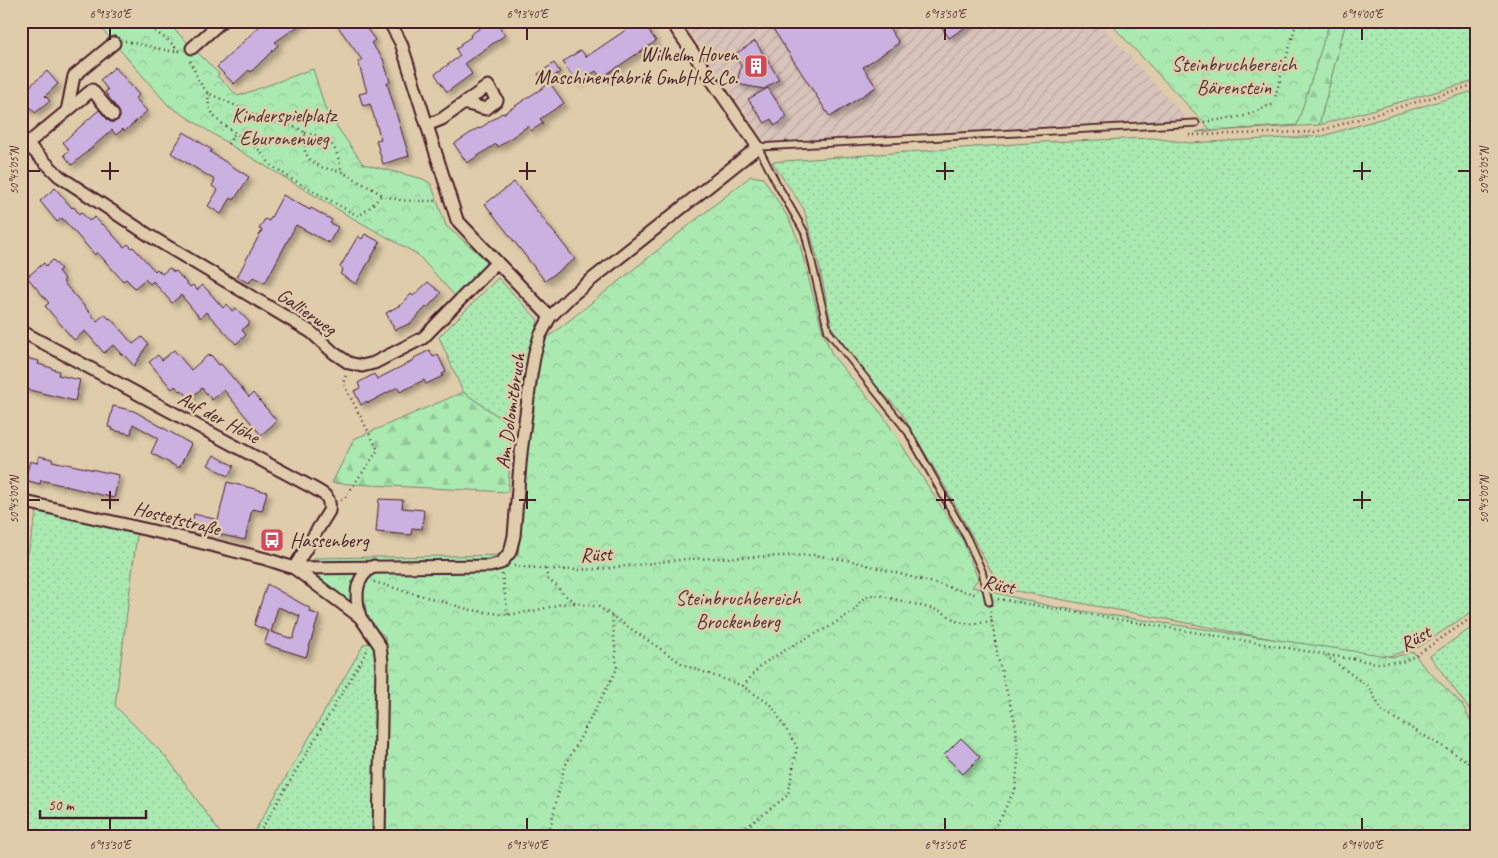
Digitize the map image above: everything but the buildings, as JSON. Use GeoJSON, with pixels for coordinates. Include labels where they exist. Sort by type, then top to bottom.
{"type":"FeatureCollection","features":[{"type":"Feature","properties":{"kind":"street"},"geometry":{"type":"LineString","coordinates":[[189,52],[222,21]]}},
{"type":"Feature","properties":{"kind":"street"},"geometry":{"type":"LineString","coordinates":[[389,21],[401,43],[456,220],[550,317]]}},
{"type":"Feature","properties":{"kind":"street"},"geometry":{"type":"LineString","coordinates":[[675,23],[758,147]]}},
{"type":"Feature","properties":{"kind":"street"},"geometry":{"type":"LineString","coordinates":[[68,111],[74,76],[114,42]]}},
{"type":"Feature","properties":{"kind":"street","name":"Gallierweg"},"geometry":{"type":"LineString","coordinates":[[113,116],[92,90],[68,111],[24,142],[59,176],[150,236],[311,332],[334,353],[349,363]]}},
{"type":"Feature","properties":{"kind":"street"},"geometry":{"type":"LineString","coordinates":[[427,125],[442,118],[464,103]]}},
{"type":"Feature","properties":{"kind":"street","name":"Am Dolomitbruch"},"geometry":{"type":"LineString","coordinates":[[501,563],[510,552],[514,536],[535,352],[540,336],[550,317],[571,296],[758,147]]}},
{"type":"Feature","properties":{"kind":"street"},"geometry":{"type":"LineString","coordinates":[[349,363],[362,366],[374,362],[423,338],[497,262]]}},
{"type":"Feature","properties":{"kind":"street","name":"Auf der Höhe"},"geometry":{"type":"LineString","coordinates":[[21,331],[315,489],[327,497],[330,504]]}},
{"type":"Feature","properties":{"kind":"street","name":"Hostetstraße"},"geometry":{"type":"LineString","coordinates":[[21,501],[188,539],[294,568],[360,617]]}},
{"type":"Feature","properties":{"kind":"street"},"geometry":{"type":"LineString","coordinates":[[294,568],[322,524],[329,511],[330,504]]}},
{"type":"Feature","properties":{"kind":"street","name":"Hostetstraße"},"geometry":{"type":"LineString","coordinates":[[294,568],[437,565],[490,566],[501,563]]}},
{"type":"Feature","properties":{"kind":"street"},"geometry":{"type":"LineString","coordinates":[[374,566],[360,578],[356,600],[360,617],[380,646],[382,662],[379,837]]}},
{"type":"Feature","properties":{"kind":"lane"},"geometry":{"type":"LineString","coordinates":[[989,600],[982,571],[967,538],[908,432],[828,331],[805,233],[758,147],[1196,123]]}},
{"type":"Feature","properties":{"kind":"path"},"geometry":{"type":"LineString","coordinates":[[138,21],[168,40],[179,51]]}},
{"type":"Feature","properties":{"kind":"path"},"geometry":{"type":"LineString","coordinates":[[1196,123],[1244,116],[1273,104],[1297,21]]}},
{"type":"Feature","properties":{"kind":"path"},"geometry":{"type":"LineString","coordinates":[[114,42],[121,40],[157,48],[189,52],[200,84],[208,93],[271,122],[291,125],[305,133],[325,138],[337,151],[342,172]]}},
{"type":"Feature","properties":{"kind":"path"},"geometry":{"type":"LineString","coordinates":[[1188,135],[1315,132],[1477,84]]}},
{"type":"Feature","properties":{"kind":"path"},"geometry":{"type":"LineString","coordinates":[[208,93],[209,107],[216,119],[259,150],[271,165],[290,178],[358,216]]}},
{"type":"Feature","properties":{"kind":"path"},"geometry":{"type":"LineString","coordinates":[[228,144],[235,132]]}},
{"type":"Feature","properties":{"kind":"path"},"geometry":{"type":"LineString","coordinates":[[305,133],[305,152],[310,160],[320,167],[342,172],[382,194],[399,200],[413,202],[450,200]]}},
{"type":"Feature","properties":{"kind":"path"},"geometry":{"type":"LineString","coordinates":[[356,220],[382,194]]}},
{"type":"Feature","properties":{"kind":"path"},"geometry":{"type":"LineString","coordinates":[[330,504],[344,499],[378,450],[343,383],[349,363]]}},
{"type":"Feature","properties":{"kind":"path","name":"Rüst"},"geometry":{"type":"LineString","coordinates":[[501,563],[519,567],[546,569],[609,568],[687,559],[814,555],[852,560],[989,600],[1376,663],[1402,662],[1415,656],[1477,614]]}},
{"type":"Feature","properties":{"kind":"path"},"geometry":{"type":"LineString","coordinates":[[501,563],[508,615]]}},
{"type":"Feature","properties":{"kind":"path"},"geometry":{"type":"LineString","coordinates":[[546,569],[548,579],[558,587],[560,592],[577,603]]}},
{"type":"Feature","properties":{"kind":"path"},"geometry":{"type":"LineString","coordinates":[[360,578],[471,610],[508,615],[562,604],[577,603],[599,607],[684,664],[743,686],[771,705],[797,747],[788,795],[734,837]]}},
{"type":"Feature","properties":{"kind":"path"},"geometry":{"type":"LineString","coordinates":[[743,686],[761,666],[795,644],[829,627],[855,610],[861,600],[871,595],[882,596],[941,612],[958,622],[974,624],[992,621]]}},
{"type":"Feature","properties":{"kind":"path"},"geometry":{"type":"LineString","coordinates":[[988,837],[1001,817],[1015,789],[1018,762],[1016,726],[998,658],[989,600]]}},
{"type":"Feature","properties":{"kind":"path"},"geometry":{"type":"LineString","coordinates":[[548,837],[564,768],[617,668],[612,616]]}},
{"type":"Feature","properties":{"kind":"path"},"geometry":{"type":"LineString","coordinates":[[257,837],[366,654],[374,637]]}},
{"type":"Feature","properties":{"kind":"path"},"geometry":{"type":"LineString","coordinates":[[1325,655],[1369,686],[1382,711],[1464,759],[1477,771]]}},
{"type":"Feature","properties":{"kind":"shaded area"},"geometry":{"type":"Polygon","coordinates":[[[683,21],[1097,21],[1187,119],[765,142],[683,21]]]}},
{"type":"Feature","properties":{"kind":"green space","name":"Kinderspielplatz Eburonenweg"},"geometry":{"type":"Polygon","coordinates":[[[95,21],[166,21],[219,74],[217,76],[238,96],[313,69],[326,111],[363,164],[423,179],[431,184],[446,226],[489,262],[455,296],[417,254],[232,146],[168,105],[95,21]]]}},
{"type":"Feature","properties":{"kind":"green space","name":"Steinbruchbereich Bärenstein"},"geometry":{"type":"Polygon","coordinates":[[[1108,21],[1330,21],[1297,125],[1212,131],[1108,21]]]}},
{"type":"Feature","properties":{"kind":"green space"},"geometry":{"type":"Polygon","coordinates":[[[1258,21],[1346,21],[1319,125],[1196,132],[1246,122],[1258,21]]]}},
{"type":"Feature","properties":{"kind":"green space"},"geometry":{"type":"Polygon","coordinates":[[[1346,21],[1477,21],[1477,80],[1319,125],[1346,21]]]}},
{"type":"Feature","properties":{"kind":"green space"},"geometry":{"type":"Polygon","coordinates":[[[1477,90],[1477,608],[1419,647],[1379,659],[1000,588],[951,497],[901,412],[857,366],[832,327],[819,265],[804,209],[772,162],[1043,142],[1153,138],[1189,143],[1323,136],[1477,90]]]}},
{"type":"Feature","properties":{"kind":"green space","name":"Steinbruchbereich Brockenberg"},"geometry":{"type":"Polygon","coordinates":[[[751,176],[763,178],[789,219],[799,242],[822,329],[832,355],[882,414],[963,541],[978,579],[972,587],[1054,607],[1394,657],[1413,652],[1424,667],[1462,704],[1477,734],[1477,837],[386,837],[385,637],[309,568],[315,558],[518,555],[534,379],[546,339],[751,176]]]}},
{"type":"Feature","properties":{"kind":"green space"},"geometry":{"type":"Polygon","coordinates":[[[498,278],[538,320],[512,426],[463,392],[439,337],[498,278]]]}},
{"type":"Feature","properties":{"kind":"green space"},"geometry":{"type":"Polygon","coordinates":[[[463,392],[512,426],[508,492],[332,483],[354,439],[463,392]]]}},
{"type":"Feature","properties":{"kind":"green space"},"geometry":{"type":"Polygon","coordinates":[[[37,511],[137,534],[115,706],[168,759],[223,837],[21,837],[21,586],[37,511]]]}},
{"type":"Feature","properties":{"kind":"green space"},"geometry":{"type":"Polygon","coordinates":[[[1477,624],[1477,720],[1430,656],[1477,624]]]}},
{"type":"Feature","properties":{"kind":"green space"},"geometry":{"type":"Polygon","coordinates":[[[387,641],[387,837],[251,837],[364,644],[387,641]]]}},
{"type":"Feature","properties":{"kind":"place","name":"Wilhelm Hoven Maschinenfabrik GmbH & Co."},"geometry":{"type":"Point","coordinates":[756,66]}},
{"type":"Feature","properties":{"kind":"place","name":"Hassenberg"},"geometry":{"type":"Point","coordinates":[272,540]}}]}
